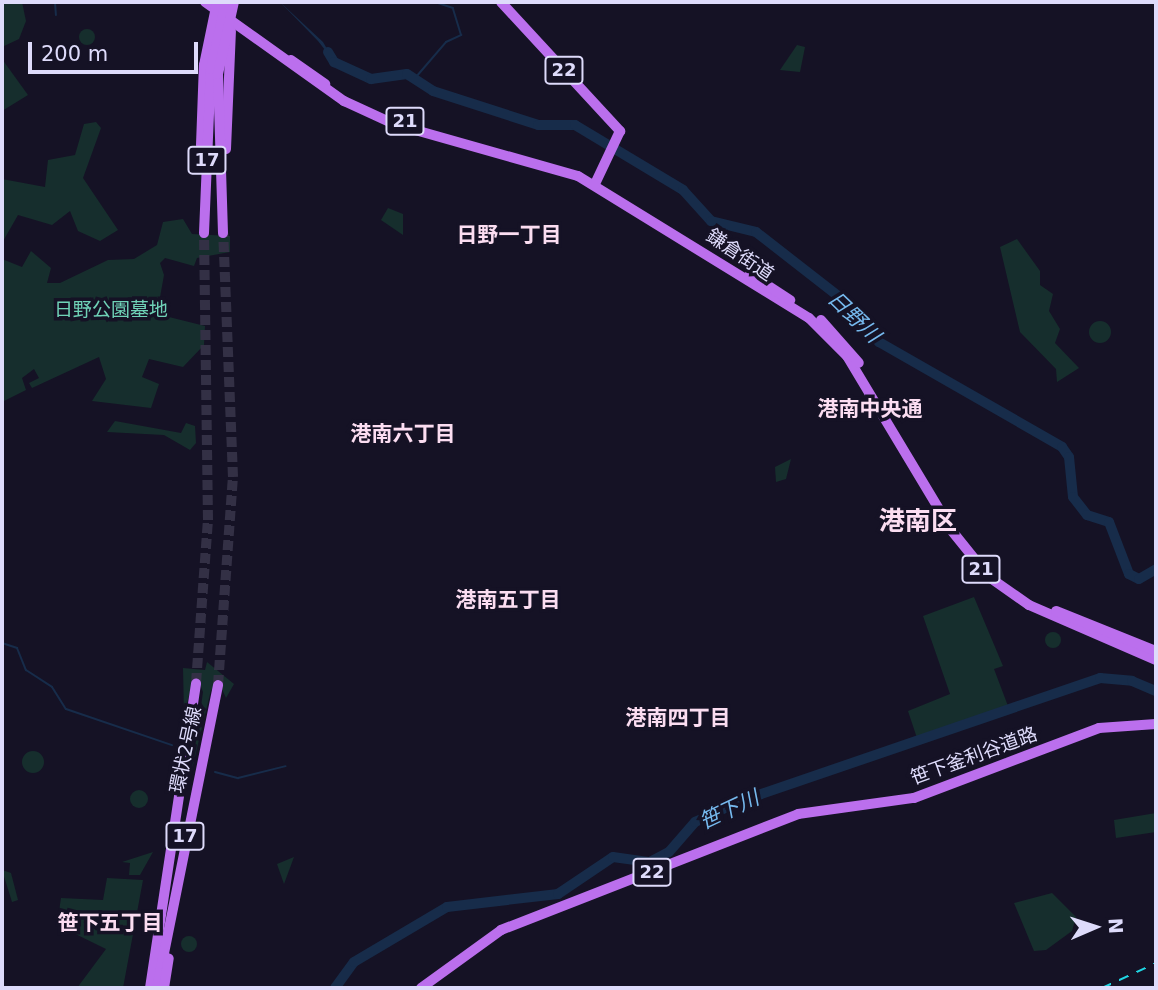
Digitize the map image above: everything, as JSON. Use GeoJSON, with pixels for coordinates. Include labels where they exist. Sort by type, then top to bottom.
{"type":"FeatureCollection","features":[{"type":"Feature","properties":{"kind":"main road","name":"鎌倉街道"},"geometry":{"type":"LineString","coordinates":[[205,2],[216,4],[234,20],[322,82],[371,107],[525,151],[596,182],[833,330],[961,534],[1000,578],[1036,602],[1156,651]]}},
{"type":"Feature","properties":{"kind":"main road","name":"17"},"geometry":{"type":"LineString","coordinates":[[216,4],[203,91],[204,233],[214,87],[226,2]]}},
{"type":"Feature","properties":{"kind":"main road","name":"17"},"geometry":{"type":"LineString","coordinates":[[234,2],[214,87],[223,233],[226,61],[234,20]]}},
{"type":"Feature","properties":{"kind":"main road"},"geometry":{"type":"LineString","coordinates":[[234,20],[240,2]]}},
{"type":"Feature","properties":{"kind":"main road","name":"22"},"geometry":{"type":"LineString","coordinates":[[501,2],[616,124],[617,141],[596,182]]}},
{"type":"Feature","properties":{"kind":"main road","name":"鎌倉街道"},"geometry":{"type":"LineString","coordinates":[[596,182],[823,330],[871,393],[958,540],[989,577],[1029,605],[1156,660]]}},
{"type":"Feature","properties":{"kind":"main road","name":"環状2号線"},"geometry":{"type":"LineString","coordinates":[[150,988],[197,683]]}},
{"type":"Feature","properties":{"kind":"main road","name":"環状2号線"},"geometry":{"type":"LineString","coordinates":[[157,988],[186,833],[218,685]]}},
{"type":"Feature","properties":{"kind":"main road","name":"笹下釜利谷道路"},"geometry":{"type":"LineString","coordinates":[[421,988],[493,934],[798,814],[923,796],[1099,728],[1156,724]]}},
{"type":"Feature","properties":{"kind":"main road","name":"17"},"geometry":{"type":"LineString","coordinates":[[164,988],[186,833]]}},
{"type":"Feature","properties":{"kind":"main road","name":"環状2号線"},"geometry":{"type":"LineString","coordinates":[[143,988],[161,911]]}},
{"type":"Feature","properties":{"kind":"green space"},"geometry":{"type":"Polygon","coordinates":[[[2,2],[22,2],[26,21],[19,39],[2,47],[2,2]]]}},
{"type":"Feature","properties":{"kind":"green space"},"geometry":{"type":"Polygon","coordinates":[[[87,29],[93,31],[93,43],[87,45],[81,43],[79,37],[81,31],[87,29]]]}},
{"type":"Feature","properties":{"kind":"green space"},"geometry":{"type":"Polygon","coordinates":[[[797,45],[805,47],[800,72],[780,70],[797,45]]]}},
{"type":"Feature","properties":{"kind":"green space"},"geometry":{"type":"Polygon","coordinates":[[[2,59],[28,95],[2,111],[2,59]]]}},
{"type":"Feature","properties":{"kind":"green space"},"geometry":{"type":"Polygon","coordinates":[[[96,122],[101,128],[83,178],[118,230],[100,241],[78,231],[70,211],[52,225],[18,215],[2,243],[2,179],[45,187],[48,160],[75,155],[84,124],[96,122]]]}},
{"type":"Feature","properties":{"kind":"green space"},"geometry":{"type":"Polygon","coordinates":[[[388,208],[403,214],[403,235],[381,220],[388,208]]]}},
{"type":"Feature","properties":{"kind":"green space","name":"日野公園墓地"},"geometry":{"type":"Polygon","coordinates":[[[183,219],[192,234],[230,236],[230,252],[197,258],[194,266],[165,258],[160,263],[164,275],[157,314],[205,326],[204,345],[183,367],[149,359],[142,377],[159,384],[151,408],[92,401],[106,379],[99,357],[32,388],[29,383],[39,378],[34,369],[22,378],[26,390],[2,402],[2,259],[22,267],[31,251],[51,268],[47,283],[60,283],[108,260],[134,259],[157,245],[163,222],[183,219]]]}},
{"type":"Feature","properties":{"kind":"green space"},"geometry":{"type":"Polygon","coordinates":[[[1017,239],[1040,271],[1040,285],[1053,294],[1049,311],[1060,329],[1055,343],[1079,368],[1057,382],[1056,369],[1020,332],[1000,247],[1017,239]]]}},
{"type":"Feature","properties":{"kind":"green space"},"geometry":{"type":"Polygon","coordinates":[[[1100,321],[1108,324],[1111,332],[1108,340],[1100,343],[1092,340],[1089,332],[1092,324],[1100,321]]]}},
{"type":"Feature","properties":{"kind":"green space"},"geometry":{"type":"Polygon","coordinates":[[[115,421],[181,433],[186,423],[195,426],[196,443],[190,450],[164,435],[107,432],[115,421]]]}},
{"type":"Feature","properties":{"kind":"green space"},"geometry":{"type":"Polygon","coordinates":[[[791,459],[786,479],[776,482],[775,467],[791,459]]]}},
{"type":"Feature","properties":{"kind":"green space"},"geometry":{"type":"Polygon","coordinates":[[[974,597],[1003,666],[994,669],[1008,706],[917,738],[908,711],[950,694],[923,616],[974,597]]]}},
{"type":"Feature","properties":{"kind":"green space"},"geometry":{"type":"Polygon","coordinates":[[[1053,632],[1059,634],[1059,646],[1053,648],[1047,646],[1045,640],[1047,634],[1053,632]]]}},
{"type":"Feature","properties":{"kind":"green space"},"geometry":{"type":"Polygon","coordinates":[[[207,662],[234,684],[226,698],[221,687],[211,690],[192,769],[203,692],[199,682],[192,684],[184,715],[183,668],[205,670],[207,662]]]}},
{"type":"Feature","properties":{"kind":"green space"},"geometry":{"type":"Polygon","coordinates":[[[29,751],[37,751],[44,758],[44,766],[37,773],[29,773],[22,766],[22,758],[29,751]]]}},
{"type":"Feature","properties":{"kind":"green space"},"geometry":{"type":"Polygon","coordinates":[[[139,790],[145,793],[148,799],[145,805],[139,808],[133,805],[130,799],[133,793],[139,790]]]}},
{"type":"Feature","properties":{"kind":"green space"},"geometry":{"type":"Polygon","coordinates":[[[1156,813],[1156,832],[1116,838],[1114,820],[1156,813]]]}},
{"type":"Feature","properties":{"kind":"green space"},"geometry":{"type":"Polygon","coordinates":[[[153,852],[140,875],[129,875],[130,863],[122,862],[153,852]]]}},
{"type":"Feature","properties":{"kind":"green space"},"geometry":{"type":"Polygon","coordinates":[[[294,857],[284,884],[277,864],[294,857]]]}},
{"type":"Feature","properties":{"kind":"green space"},"geometry":{"type":"Polygon","coordinates":[[[2,870],[11,873],[18,900],[12,902],[2,870]]]}},
{"type":"Feature","properties":{"kind":"green space"},"geometry":{"type":"Polygon","coordinates":[[[107,878],[143,880],[123,988],[77,988],[106,949],[57,925],[61,898],[103,900],[107,878]]]}},
{"type":"Feature","properties":{"kind":"green space"},"geometry":{"type":"Polygon","coordinates":[[[1052,893],[1076,917],[1072,931],[1046,950],[1034,951],[1014,903],[1052,893]]]}},
{"type":"Feature","properties":{"kind":"green space"},"geometry":{"type":"Polygon","coordinates":[[[189,936],[195,938],[195,950],[189,952],[183,950],[181,944],[183,938],[189,936]]]}},
{"type":"Feature","properties":{"kind":"water"},"geometry":{"type":"Polygon","coordinates":[[[280,2],[323,42],[336,64],[318,41],[280,2]]]}},
{"type":"Feature","properties":{"kind":"waterway"},"geometry":{"type":"LineString","coordinates":[[55,2],[56,15]]}},
{"type":"Feature","properties":{"kind":"waterway"},"geometry":{"type":"LineString","coordinates":[[416,77],[446,42],[461,35],[453,8],[435,2]]}},
{"type":"Feature","properties":{"kind":"waterway","name":"日野川"},"geometry":{"type":"LineString","coordinates":[[328,52],[334,62],[371,79],[407,74],[433,91],[538,125],[575,125],[683,190],[711,221],[756,232],[842,299],[879,342],[1062,447],[1069,457],[1073,497],[1087,515],[1109,522],[1129,574],[1139,579],[1156,569]]}},
{"type":"Feature","properties":{"kind":"waterway"},"geometry":{"type":"LineString","coordinates":[[2,643],[17,648],[26,670],[52,687],[66,709],[172,745]]}},
{"type":"Feature","properties":{"kind":"waterway","name":"笹下川"},"geometry":{"type":"LineString","coordinates":[[335,988],[354,962],[447,907],[558,894],[613,857],[650,862],[669,852],[695,822],[738,802],[1100,678],[1132,681],[1156,691]]}},
{"type":"Feature","properties":{"kind":"waterway"},"geometry":{"type":"LineString","coordinates":[[215,772],[238,778],[286,766]]}},
{"type":"Feature","properties":{"kind":"tunnel"},"geometry":{"type":"LineString","coordinates":[[196,683],[208,520],[204,233]]}},
{"type":"Feature","properties":{"kind":"tunnel"},"geometry":{"type":"LineString","coordinates":[[218,685],[233,477],[223,233]]}},
{"type":"Feature","properties":{"kind":"railway"},"geometry":{"type":"LineString","coordinates":[[1102,988],[1156,963]]}},
{"type":"Feature","properties":{"kind":"district","name":"日野一丁目"},"geometry":{"type":"Point","coordinates":[509,235]}},
{"type":"Feature","properties":{"kind":"district","name":"港南中央通"},"geometry":{"type":"Point","coordinates":[870,409]}},
{"type":"Feature","properties":{"kind":"district","name":"港南六丁目"},"geometry":{"type":"Point","coordinates":[403,434]}},
{"type":"Feature","properties":{"kind":"district","name":"港南区"},"geometry":{"type":"Point","coordinates":[918,522]}},
{"type":"Feature","properties":{"kind":"district","name":"港南五丁目"},"geometry":{"type":"Point","coordinates":[508,600]}},
{"type":"Feature","properties":{"kind":"district","name":"港南四丁目"},"geometry":{"type":"Point","coordinates":[678,718]}},
{"type":"Feature","properties":{"kind":"district","name":"笹下五丁目"},"geometry":{"type":"Point","coordinates":[110,923]}}]}
